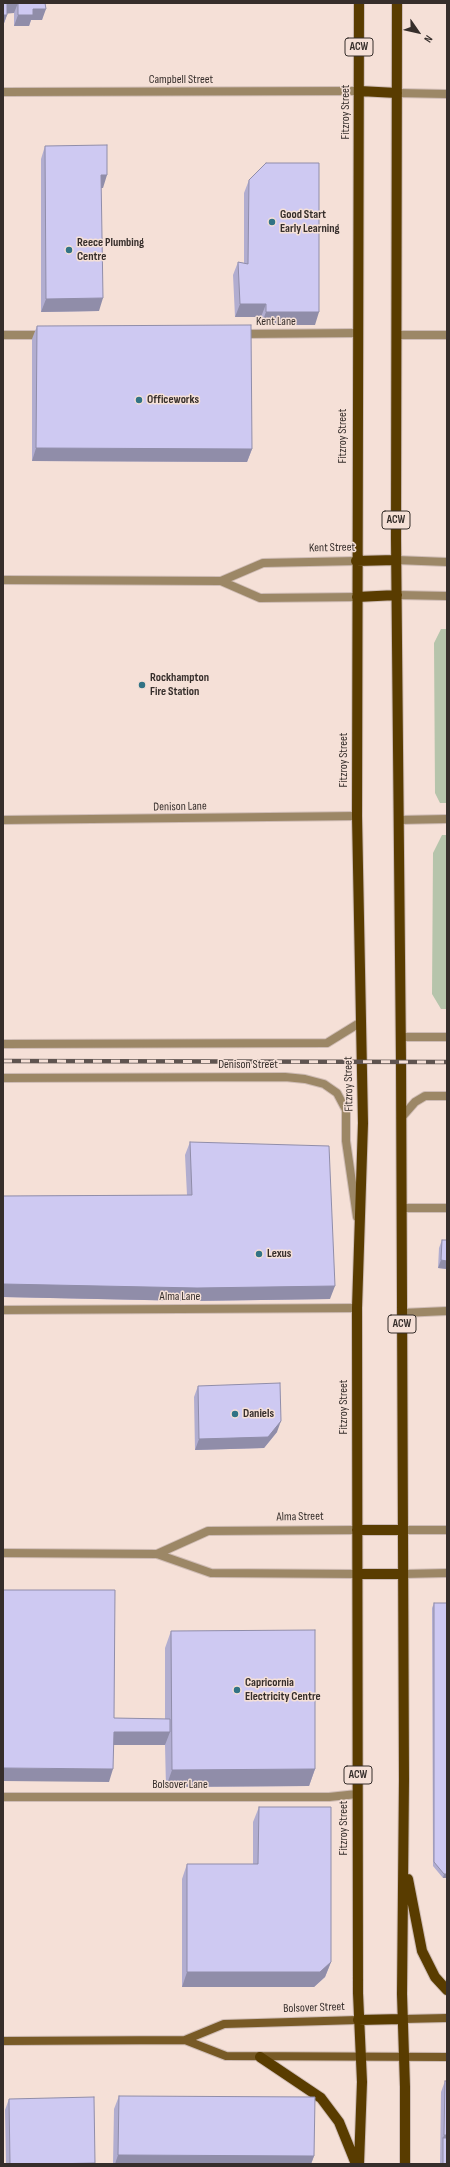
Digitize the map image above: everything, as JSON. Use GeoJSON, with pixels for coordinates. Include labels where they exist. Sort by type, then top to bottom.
{"type":"FeatureCollection","features":[{"type":"Feature","properties":{"kind":"main road","name":"Fitzroy Street"},"geometry":{"type":"LineString","coordinates":[[359,3],[356,561],[357,816],[362,1122],[361,1243],[357,1308],[358,2020],[362,2082],[359,2164]]}},
{"type":"Feature","properties":{"kind":"main road","name":"ACW"},"geometry":{"type":"LineString","coordinates":[[397,3],[396,560],[402,1208],[403,2019]]}},
{"type":"Feature","properties":{"kind":"main road"},"geometry":{"type":"LineString","coordinates":[[359,91],[397,93]]}},
{"type":"Feature","properties":{"kind":"main road","name":"Kent Street"},"geometry":{"type":"LineString","coordinates":[[356,561],[396,560]]}},
{"type":"Feature","properties":{"kind":"main road","name":"Kent Street"},"geometry":{"type":"LineString","coordinates":[[357,597],[397,595]]}},
{"type":"Feature","properties":{"kind":"main road","name":"Alma Street"},"geometry":{"type":"LineString","coordinates":[[357,1530],[402,1530]]}},
{"type":"Feature","properties":{"kind":"main road","name":"Alma Street"},"geometry":{"type":"LineString","coordinates":[[358,1574],[402,1574]]}},
{"type":"Feature","properties":{"kind":"main road"},"geometry":{"type":"LineString","coordinates":[[403,1855],[422,1951],[435,1977],[447,1990]]}},
{"type":"Feature","properties":{"kind":"main road","name":"Bolsover Street"},"geometry":{"type":"LineString","coordinates":[[185,2040],[224,2024],[447,2018]]}},
{"type":"Feature","properties":{"kind":"main road"},"geometry":{"type":"LineString","coordinates":[[403,2019],[405,2164]]}},
{"type":"Feature","properties":{"kind":"main road","name":"Bolsover Street"},"geometry":{"type":"LineString","coordinates":[[3,2041],[185,2040],[226,2056],[447,2057]]}},
{"type":"Feature","properties":{"kind":"main road"},"geometry":{"type":"LineString","coordinates":[[260,2057],[321,2098],[339,2122],[356,2164]]}},
{"type":"Feature","properties":{"kind":"street","name":"Campbell Street"},"geometry":{"type":"LineString","coordinates":[[3,92],[359,91]]}},
{"type":"Feature","properties":{"kind":"street"},"geometry":{"type":"LineString","coordinates":[[397,93],[447,94]]}},
{"type":"Feature","properties":{"kind":"street","name":"Kent Lane"},"geometry":{"type":"LineString","coordinates":[[233,334],[357,333]]}},
{"type":"Feature","properties":{"kind":"street"},"geometry":{"type":"LineString","coordinates":[[3,335],[51,335]]}},
{"type":"Feature","properties":{"kind":"street"},"geometry":{"type":"LineString","coordinates":[[396,335],[447,335]]}},
{"type":"Feature","properties":{"kind":"street","name":"Kent Street"},"geometry":{"type":"LineString","coordinates":[[396,560],[447,562]]}},
{"type":"Feature","properties":{"kind":"street","name":"Kent Street"},"geometry":{"type":"LineString","coordinates":[[221,581],[263,563],[356,561]]}},
{"type":"Feature","properties":{"kind":"street","name":"Kent Street"},"geometry":{"type":"LineString","coordinates":[[3,580],[221,581],[260,598],[357,597]]}},
{"type":"Feature","properties":{"kind":"street","name":"Kent Street"},"geometry":{"type":"LineString","coordinates":[[397,595],[447,596]]}},
{"type":"Feature","properties":{"kind":"street","name":"Denison Lane"},"geometry":{"type":"LineString","coordinates":[[3,820],[357,816]]}},
{"type":"Feature","properties":{"kind":"street"},"geometry":{"type":"LineString","coordinates":[[398,820],[447,819]]}},
{"type":"Feature","properties":{"kind":"street","name":"Denison Street"},"geometry":{"type":"LineString","coordinates":[[3,1044],[327,1043],[361,1022]]}},
{"type":"Feature","properties":{"kind":"street"},"geometry":{"type":"LineString","coordinates":[[401,1036],[447,1037]]}},
{"type":"Feature","properties":{"kind":"street","name":"Denison Street"},"geometry":{"type":"LineString","coordinates":[[3,1078],[285,1077],[305,1079],[324,1084],[337,1093],[346,1110],[346,1141],[361,1243]]}},
{"type":"Feature","properties":{"kind":"street"},"geometry":{"type":"LineString","coordinates":[[401,1118],[415,1102],[425,1096],[447,1096]]}},
{"type":"Feature","properties":{"kind":"street"},"geometry":{"type":"LineString","coordinates":[[402,1208],[447,1208]]}},
{"type":"Feature","properties":{"kind":"street","name":"Alma Lane"},"geometry":{"type":"LineString","coordinates":[[3,1310],[357,1308]]}},
{"type":"Feature","properties":{"kind":"street"},"geometry":{"type":"LineString","coordinates":[[402,1313],[447,1311]]}},
{"type":"Feature","properties":{"kind":"street","name":"Alma Street"},"geometry":{"type":"LineString","coordinates":[[157,1554],[208,1531],[357,1530]]}},
{"type":"Feature","properties":{"kind":"street","name":"Alma Street"},"geometry":{"type":"LineString","coordinates":[[402,1530],[447,1530]]}},
{"type":"Feature","properties":{"kind":"street","name":"Alma Street"},"geometry":{"type":"LineString","coordinates":[[3,1553],[157,1554],[211,1573],[358,1574]]}},
{"type":"Feature","properties":{"kind":"street","name":"Alma Street"},"geometry":{"type":"LineString","coordinates":[[402,1574],[447,1573]]}},
{"type":"Feature","properties":{"kind":"street","name":"Bolsover Lane"},"geometry":{"type":"LineString","coordinates":[[3,1797],[329,1797],[357,1794]]}},
{"type":"Feature","properties":{"kind":"green space"},"geometry":{"type":"Polygon","coordinates":[[[441,629],[447,629],[447,803],[440,803],[435,793],[434,643],[441,629]]]}},
{"type":"Feature","properties":{"kind":"green space"},"geometry":{"type":"Polygon","coordinates":[[[442,835],[447,835],[447,1009],[441,1009],[432,994],[433,853],[442,835]]]}},
{"type":"Feature","properties":{"kind":"building"},"geometry":{"type":"Polygon","coordinates":[[[3,3],[7,3],[7,15],[3,15],[3,3]]]}},
{"type":"Feature","properties":{"kind":"building"},"geometry":{"type":"Polygon","coordinates":[[[18,3],[45,3],[46,9],[33,9],[33,15],[18,15],[18,3]]]}},
{"type":"Feature","properties":{"kind":"building","name":"Reece Plumbing Centre"},"geometry":{"type":"Polygon","coordinates":[[[107,145],[107,175],[101,175],[103,298],[46,299],[45,146],[107,145]]]}},
{"type":"Feature","properties":{"kind":"building","name":"Good Start Early Learning"},"geometry":{"type":"Polygon","coordinates":[[[266,163],[319,163],[319,312],[266,312],[266,304],[240,304],[238,262],[248,264],[249,180],[266,163]]]}},
{"type":"Feature","properties":{"kind":"building","name":"Officeworks"},"geometry":{"type":"Polygon","coordinates":[[[251,325],[252,449],[36,448],[37,326],[251,325]]]}},
{"type":"Feature","properties":{"kind":"building"},"geometry":{"type":"Polygon","coordinates":[[[190,1142],[329,1146],[335,1286],[197,1288],[3,1284],[3,1196],[192,1195],[190,1142]]]}},
{"type":"Feature","properties":{"kind":"building"},"geometry":{"type":"Polygon","coordinates":[[[442,1240],[447,1240],[447,1261],[441,1260],[442,1240]]]}},
{"type":"Feature","properties":{"kind":"building","name":"Daniels"},"geometry":{"type":"Polygon","coordinates":[[[280,1383],[281,1421],[268,1437],[199,1439],[198,1386],[280,1383]]]}},
{"type":"Feature","properties":{"kind":"building"},"geometry":{"type":"Polygon","coordinates":[[[3,1590],[115,1590],[114,1718],[170,1719],[170,1732],[114,1732],[113,1769],[3,1768],[3,1590]]]}},
{"type":"Feature","properties":{"kind":"building"},"geometry":{"type":"Polygon","coordinates":[[[434,1603],[447,1603],[447,1874],[444,1874],[434,1862],[434,1603]]]}},
{"type":"Feature","properties":{"kind":"building","name":"Capricornia Electricity Centre"},"geometry":{"type":"Polygon","coordinates":[[[315,1630],[315,1769],[172,1770],[171,1631],[315,1630]]]}},
{"type":"Feature","properties":{"kind":"building"},"geometry":{"type":"Polygon","coordinates":[[[259,1807],[331,1807],[331,1962],[320,1972],[187,1972],[187,1864],[258,1864],[259,1807]]]}},
{"type":"Feature","properties":{"kind":"building"},"geometry":{"type":"Polygon","coordinates":[[[445,2081],[447,2081],[447,2135],[444,2135],[445,2081]]]}},
{"type":"Feature","properties":{"kind":"building"},"geometry":{"type":"Polygon","coordinates":[[[119,2096],[315,2097],[314,2156],[118,2155],[119,2096]]]}},
{"type":"Feature","properties":{"kind":"building"},"geometry":{"type":"Polygon","coordinates":[[[94,2097],[95,2163],[10,2164],[9,2099],[94,2097]]]}},
{"type":"Feature","properties":{"kind":"building"},"geometry":{"type":"Polygon","coordinates":[[[443,2138],[447,2138],[447,2164],[443,2164],[443,2138]]]}},
{"type":"Feature","properties":{"kind":"railway"},"geometry":{"type":"LineString","coordinates":[[3,1061],[447,1062]]}},
{"type":"Feature","properties":{"kind":"place","name":"Good Start Early Learning"},"geometry":{"type":"Point","coordinates":[272,222]}},
{"type":"Feature","properties":{"kind":"place","name":"Reece Plumbing Centre"},"geometry":{"type":"Point","coordinates":[69,250]}},
{"type":"Feature","properties":{"kind":"place","name":"Officeworks"},"geometry":{"type":"Point","coordinates":[139,400]}},
{"type":"Feature","properties":{"kind":"place","name":"Rockhampton Fire Station"},"geometry":{"type":"Point","coordinates":[142,685]}},
{"type":"Feature","properties":{"kind":"place","name":"Lexus"},"geometry":{"type":"Point","coordinates":[259,1254]}},
{"type":"Feature","properties":{"kind":"place","name":"Daniels"},"geometry":{"type":"Point","coordinates":[235,1414]}},
{"type":"Feature","properties":{"kind":"place","name":"Capricornia Electricity Centre"},"geometry":{"type":"Point","coordinates":[237,1690]}}]}
